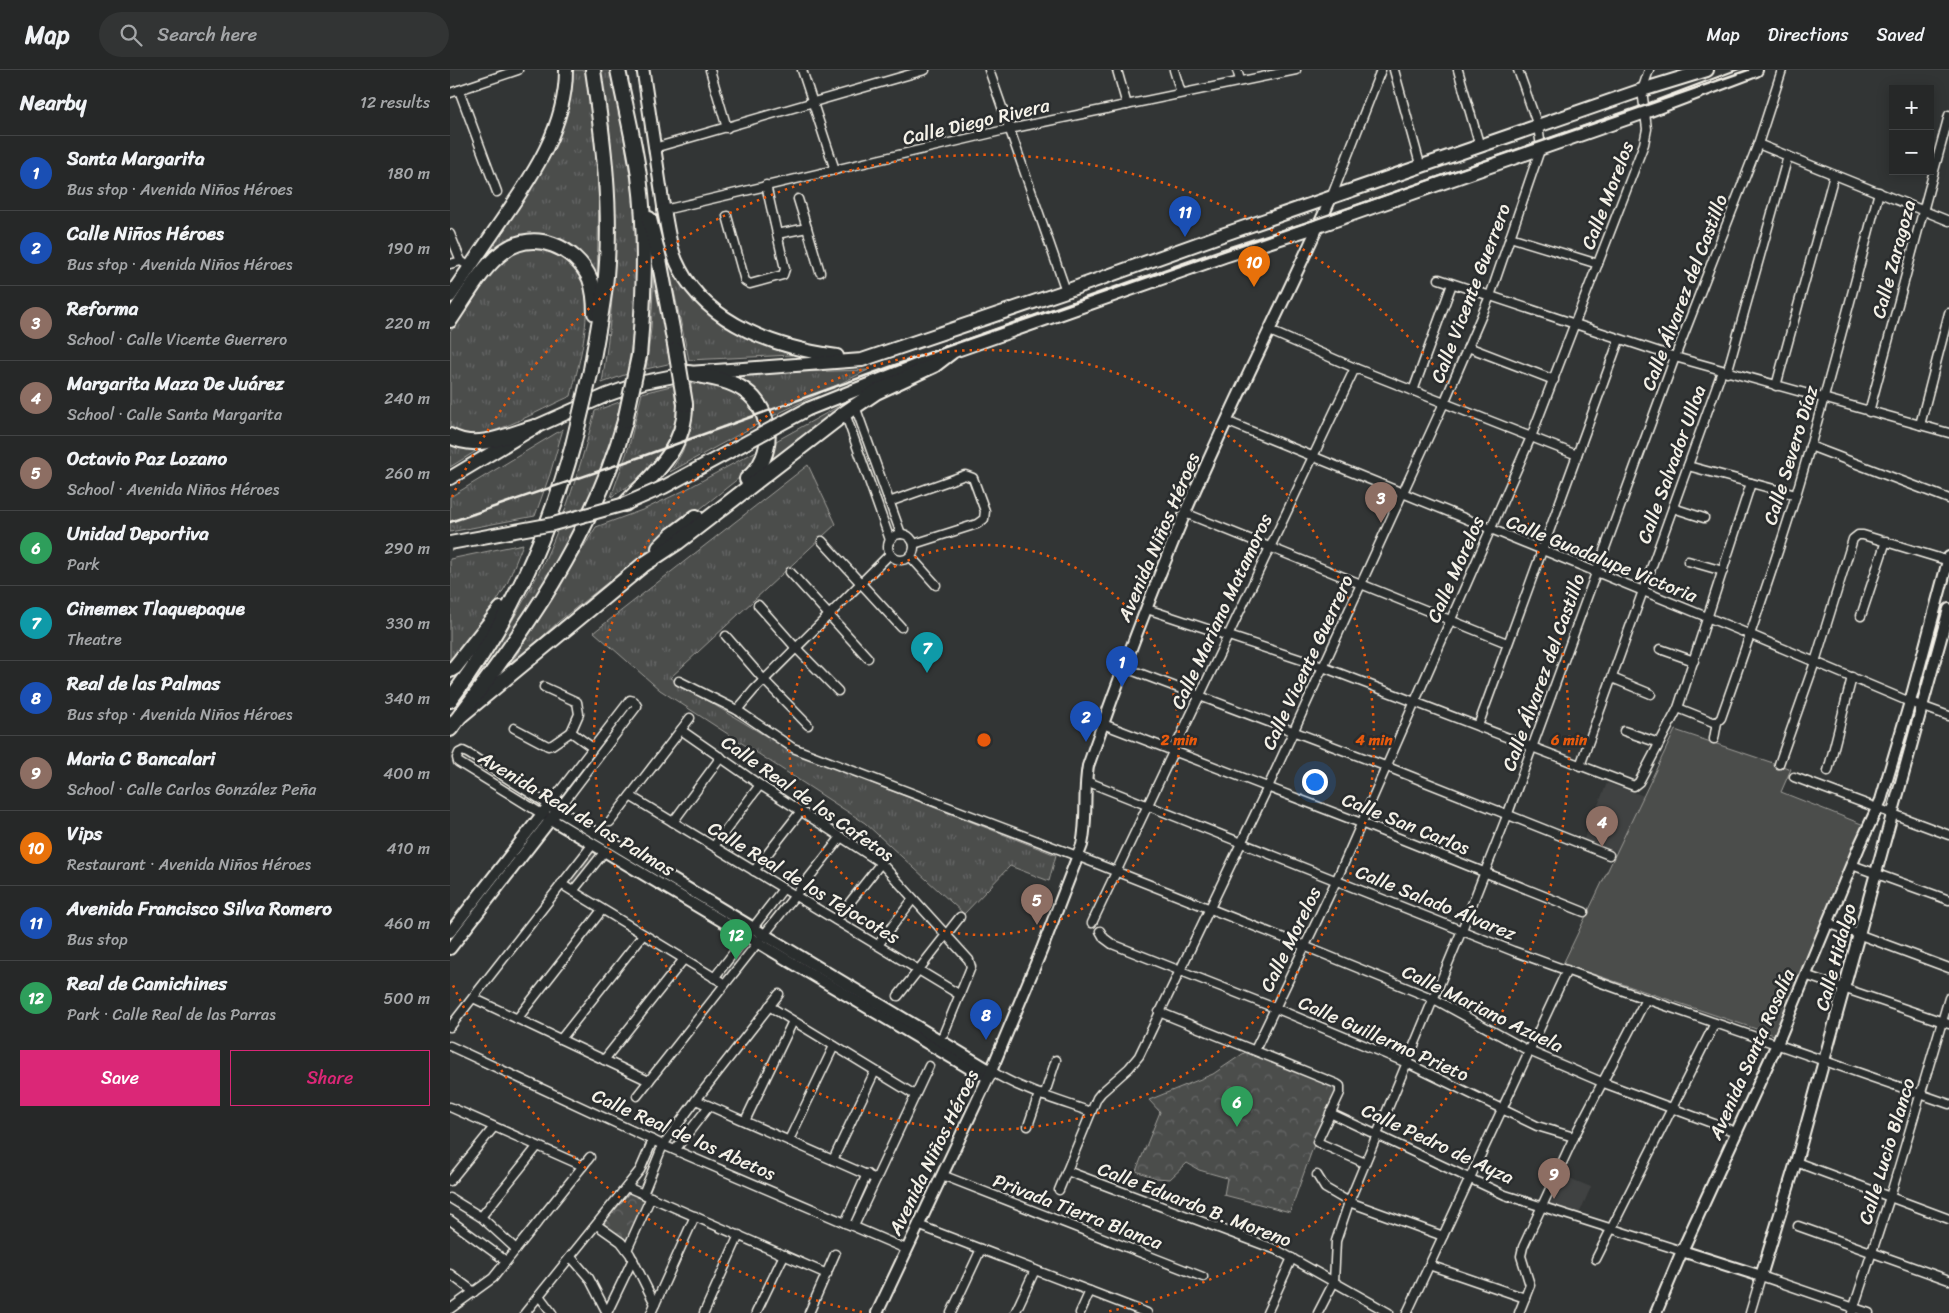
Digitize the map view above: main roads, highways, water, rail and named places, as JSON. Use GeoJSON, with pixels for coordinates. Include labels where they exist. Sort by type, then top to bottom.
{"type":"FeatureCollection","features":[{"type":"Feature","properties":{"kind":"highway"},"geometry":{"type":"LineString","coordinates":[[450,700],[494,637],[521,585],[542,540],[561,490],[574,445],[591,370],[606,275],[608,229],[606,176],[593,70]]}},
{"type":"Feature","properties":{"kind":"highway"},"geometry":{"type":"LineString","coordinates":[[618,70],[639,175],[659,259],[686,415],[674,448],[664,464],[625,504]]}},
{"type":"Feature","properties":{"kind":"highway"},"geometry":{"type":"LineString","coordinates":[[450,729],[550,587],[573,549],[609,471],[625,421],[639,356],[644,296],[644,238],[639,175]]}},
{"type":"Feature","properties":{"kind":"highway"},"geometry":{"type":"LineString","coordinates":[[450,320],[492,260],[518,243],[546,242],[565,250],[578,261],[588,275],[592,284],[595,303],[596,341]]}},
{"type":"Feature","properties":{"kind":"highway"},"geometry":{"type":"LineString","coordinates":[[642,565],[678,542],[850,409],[876,392],[934,365],[951,352]]}},
{"type":"Feature","properties":{"kind":"highway"},"geometry":{"type":"LineString","coordinates":[[460,715],[642,565],[672,535],[755,473],[768,447],[768,434],[764,418],[757,403],[750,395],[730,382],[689,372]]}},
{"type":"Feature","properties":{"kind":"highway"},"geometry":{"type":"LineString","coordinates":[[450,436],[468,442],[481,443],[535,427]]}},
{"type":"Feature","properties":{"kind":"highway"},"geometry":{"type":"LineString","coordinates":[[450,670],[455,667],[521,585]]}},
{"type":"Feature","properties":{"kind":"main road"},"geometry":{"type":"LineString","coordinates":[[450,296],[465,264],[529,180],[544,154],[556,126],[566,70]]}},
{"type":"Feature","properties":{"kind":"main road"},"geometry":{"type":"LineString","coordinates":[[643,70],[671,248],[679,268],[693,290],[706,304],[730,321],[776,343],[818,354],[862,360]]}},
{"type":"Feature","properties":{"kind":"main road"},"geometry":{"type":"LineString","coordinates":[[450,478],[535,427],[607,394],[644,382],[689,372],[862,360],[1066,291],[1642,90],[1707,70]]}},
{"type":"Feature","properties":{"kind":"main road"},"geometry":{"type":"LineString","coordinates":[[450,543],[553,524],[625,504],[664,487],[808,409],[951,352],[1224,256],[1318,226],[1645,112],[1756,70]]}},
{"type":"Feature","properties":{"kind":"railway"},"geometry":{"type":"LineString","coordinates":[[450,522],[643,456],[945,347],[1748,70]]}},
{"type":"Feature","properties":{"kind":"place","name":"Avenida Francisco Silva Romero"},"geometry":{"type":"Point","coordinates":[1185,237]}},
{"type":"Feature","properties":{"kind":"place","name":"Vips"},"geometry":{"type":"Point","coordinates":[1254,287]}},
{"type":"Feature","properties":{"kind":"place","name":"Reforma"},"geometry":{"type":"Point","coordinates":[1381,523]}},
{"type":"Feature","properties":{"kind":"place","name":"Cinemex Tlaquepaque"},"geometry":{"type":"Point","coordinates":[927,673]}},
{"type":"Feature","properties":{"kind":"place","name":"Santa Margarita"},"geometry":{"type":"Point","coordinates":[1122,687]}},
{"type":"Feature","properties":{"kind":"place","name":"Calle Niños Héroes"},"geometry":{"type":"Point","coordinates":[1086,742]}},
{"type":"Feature","properties":{"kind":"place","name":"Margarita Maza De Juárez"},"geometry":{"type":"Point","coordinates":[1602,847]}},
{"type":"Feature","properties":{"kind":"place","name":"Octavio Paz Lozano"},"geometry":{"type":"Point","coordinates":[1037,925]}},
{"type":"Feature","properties":{"kind":"place","name":"Real de Camichines"},"geometry":{"type":"Point","coordinates":[736,960]}},
{"type":"Feature","properties":{"kind":"place","name":"Real de las Palmas"},"geometry":{"type":"Point","coordinates":[986,1040]}},
{"type":"Feature","properties":{"kind":"place","name":"Unidad Deportiva"},"geometry":{"type":"Point","coordinates":[1237,1127]}},
{"type":"Feature","properties":{"kind":"place","name":"Maria C Bancalari"},"geometry":{"type":"Point","coordinates":[1554,1199]}}]}
